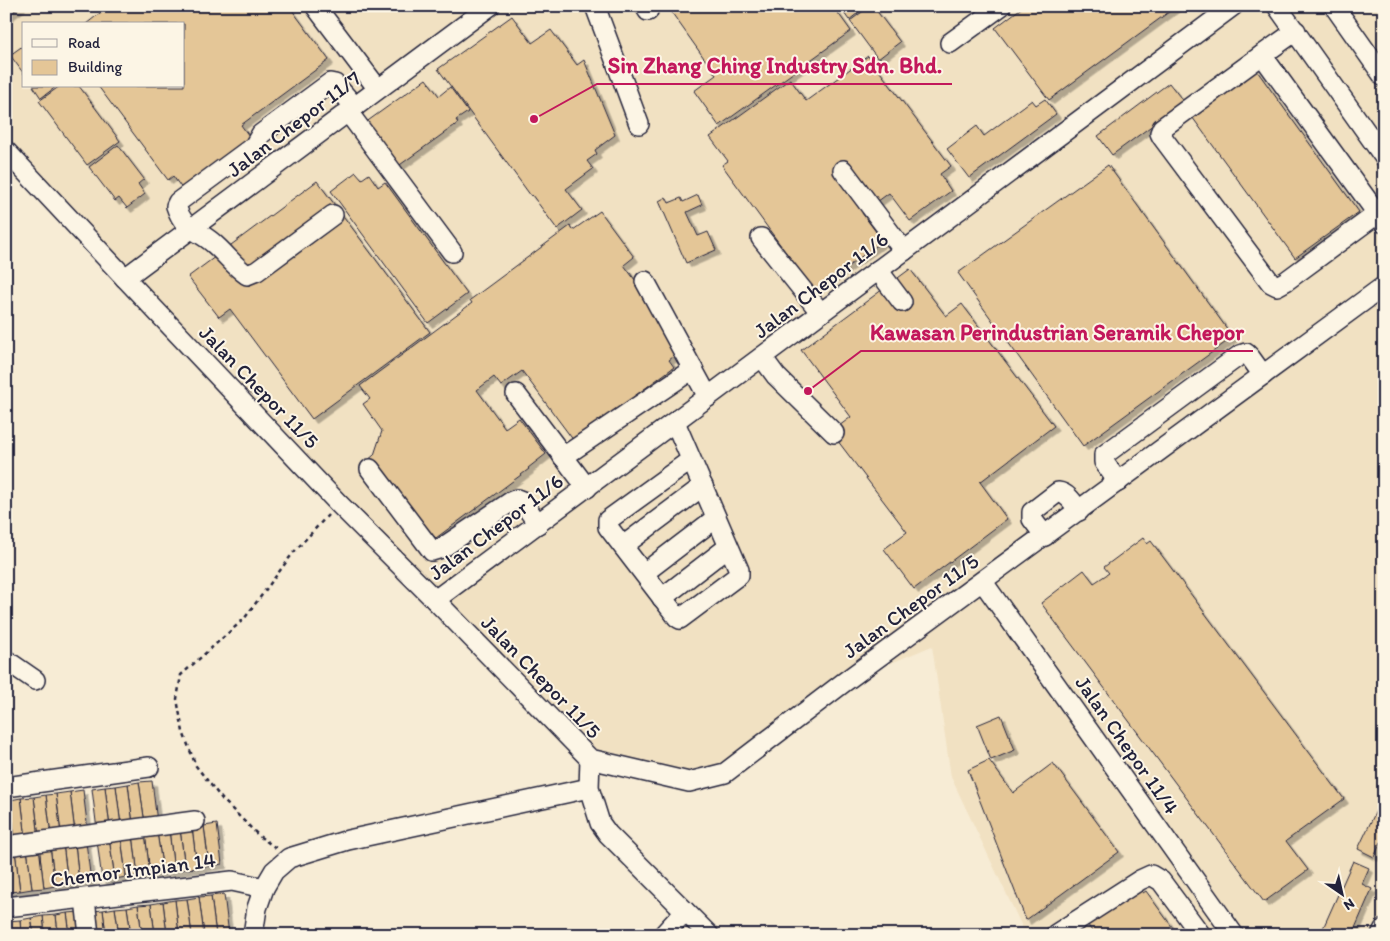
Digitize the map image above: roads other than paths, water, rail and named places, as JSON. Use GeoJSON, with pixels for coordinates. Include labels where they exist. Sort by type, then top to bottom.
{"type":"FeatureCollection","features":[{"type":"Feature","properties":{"kind":"street"},"geometry":{"type":"LineString","coordinates":[[316,6],[378,89]]}},
{"type":"Feature","properties":{"kind":"street","name":"Jalan Chepor 11/7"},"geometry":{"type":"LineString","coordinates":[[125,278],[490,6]]}},
{"type":"Feature","properties":{"kind":"street"},"geometry":{"type":"LineString","coordinates":[[595,6],[639,124]]}},
{"type":"Feature","properties":{"kind":"street"},"geometry":{"type":"LineString","coordinates":[[950,43],[1001,6]]}},
{"type":"Feature","properties":{"kind":"street","name":"Jalan Chepor 11/6"},"geometry":{"type":"LineString","coordinates":[[435,600],[1233,6]]}},
{"type":"Feature","properties":{"kind":"street"},"geometry":{"type":"LineString","coordinates":[[1277,6],[1384,157]]}},
{"type":"Feature","properties":{"kind":"street"},"geometry":{"type":"LineString","coordinates":[[1334,6],[1384,77]]}},
{"type":"Feature","properties":{"kind":"street"},"geometry":{"type":"LineString","coordinates":[[1262,54],[1381,219],[1277,286],[1271,282],[1160,133],[1162,128],[1262,54],[1296,31]]}},
{"type":"Feature","properties":{"kind":"street"},"geometry":{"type":"LineString","coordinates":[[333,215],[257,271],[247,275],[239,270],[213,242],[190,229],[176,206],[178,202],[254,146],[261,134],[330,83],[335,84],[452,252]]}},
{"type":"Feature","properties":{"kind":"street","name":"Jalan Chepor 11/5"},"geometry":{"type":"LineString","coordinates":[[6,150],[339,504],[590,759],[689,782],[725,773],[843,683],[1384,286]]}},
{"type":"Feature","properties":{"kind":"street"},"geometry":{"type":"LineString","coordinates":[[843,170],[904,251]]}},
{"type":"Feature","properties":{"kind":"street"},"geometry":{"type":"LineString","coordinates":[[761,238],[821,313]]}},
{"type":"Feature","properties":{"kind":"street"},"geometry":{"type":"LineString","coordinates":[[878,270],[902,302]]}},
{"type":"Feature","properties":{"kind":"street"},"geometry":{"type":"LineString","coordinates":[[645,281],[708,397]]}},
{"type":"Feature","properties":{"kind":"street"},"geometry":{"type":"LineString","coordinates":[[1118,482],[1104,462],[1104,455],[1224,366],[1246,353],[1263,375]]}},
{"type":"Feature","properties":{"kind":"street"},"geometry":{"type":"LineString","coordinates":[[762,357],[776,376],[834,433]]}},
{"type":"Feature","properties":{"kind":"street"},"geometry":{"type":"LineString","coordinates":[[563,457],[693,369]]}},
{"type":"Feature","properties":{"kind":"street"},"geometry":{"type":"LineString","coordinates":[[516,394],[587,488]]}},
{"type":"Feature","properties":{"kind":"street"},"geometry":{"type":"LineString","coordinates":[[675,422],[703,486],[739,575],[680,618],[677,617],[608,527],[608,520],[691,460]]}},
{"type":"Feature","properties":{"kind":"street"},"geometry":{"type":"LineString","coordinates":[[370,470],[432,551],[442,548],[512,501],[522,501],[538,524]]}},
{"type":"Feature","properties":{"kind":"street"},"geometry":{"type":"LineString","coordinates":[[623,546],[703,486]]}},
{"type":"Feature","properties":{"kind":"street"},"geometry":{"type":"LineString","coordinates":[[1045,536],[1032,519],[1032,512],[1058,492],[1063,492],[1068,496],[1079,511]]}},
{"type":"Feature","properties":{"kind":"street"},"geometry":{"type":"LineString","coordinates":[[644,573],[716,518]]}},
{"type":"Feature","properties":{"kind":"street"},"geometry":{"type":"LineString","coordinates":[[662,598],[728,547]]}},
{"type":"Feature","properties":{"kind":"street","name":"Jalan Chepor 11/4"},"geometry":{"type":"LineString","coordinates":[[983,582],[1234,935]]}},
{"type":"Feature","properties":{"kind":"street"},"geometry":{"type":"LineString","coordinates":[[6,660],[35,680]]}},
{"type":"Feature","properties":{"kind":"street"},"geometry":{"type":"LineString","coordinates":[[590,759],[589,788],[600,823],[608,834],[709,935]]}},
{"type":"Feature","properties":{"kind":"street"},"geometry":{"type":"LineString","coordinates":[[6,787],[149,767]]}},
{"type":"Feature","properties":{"kind":"street"},"geometry":{"type":"LineString","coordinates":[[254,935],[257,908],[264,888],[274,871],[289,858],[348,840],[589,788]]}},
{"type":"Feature","properties":{"kind":"street"},"geometry":{"type":"LineString","coordinates":[[6,846],[195,821]]}},
{"type":"Feature","properties":{"kind":"street"},"geometry":{"type":"LineString","coordinates":[[1056,934],[1140,880],[1151,875],[1161,881],[1201,935]]}},
{"type":"Feature","properties":{"kind":"street","name":"Chemor Impian 14"},"geometry":{"type":"LineString","coordinates":[[6,907],[232,881],[264,888]]}},
{"type":"Feature","properties":{"kind":"street"},"geometry":{"type":"LineString","coordinates":[[85,899],[89,935]]}},
{"type":"Feature","properties":{"kind":"street"},"geometry":{"type":"LineString","coordinates":[[663,935],[685,912]]}},
{"type":"Feature","properties":{"kind":"street"},"geometry":{"type":"LineString","coordinates":[[1381,935],[1384,929]]}},
{"type":"Feature","properties":{"kind":"place","name":"Sin Zhang Ching Industry Sdn. Bhd."},"geometry":{"type":"Point","coordinates":[534,119]}},
{"type":"Feature","properties":{"kind":"place","name":"Kawasan Perindustrian Seramik Chepor"},"geometry":{"type":"Point","coordinates":[808,391]}}]}
